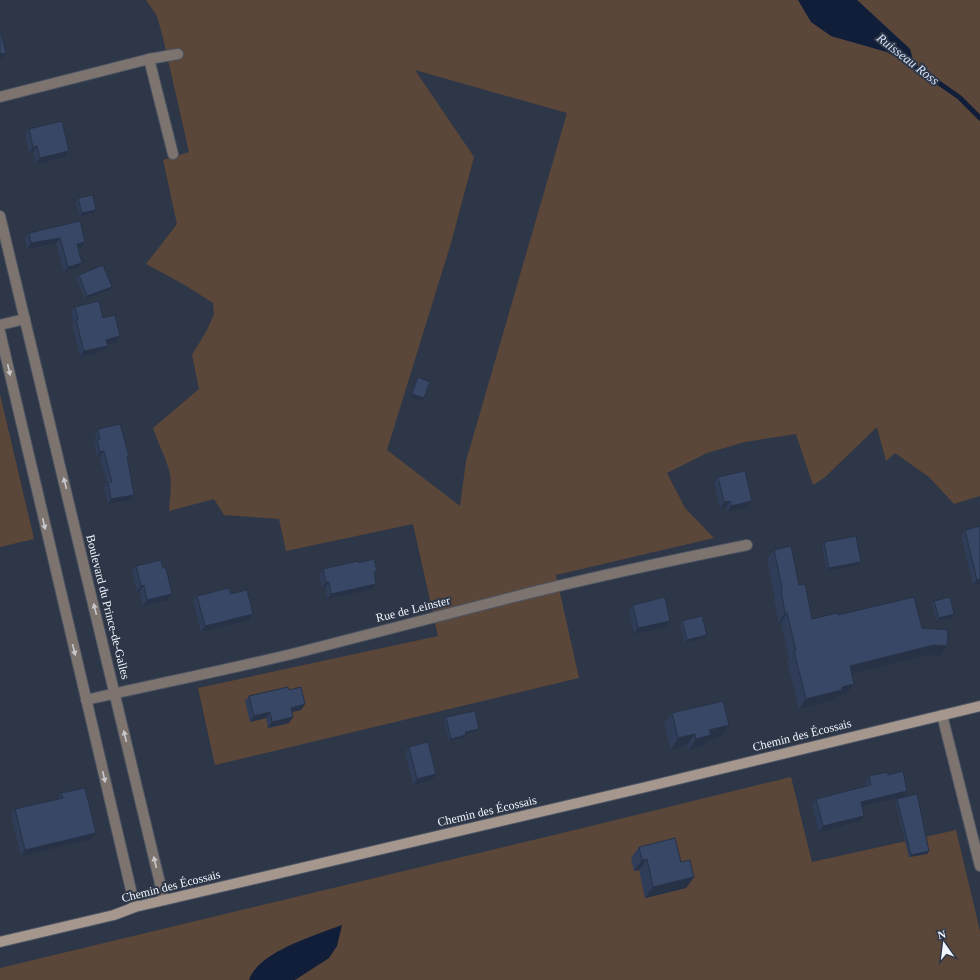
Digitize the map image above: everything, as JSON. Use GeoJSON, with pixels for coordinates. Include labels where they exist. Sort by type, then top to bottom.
{"type":"FeatureCollection","features":[{"type":"Feature","properties":{"kind":"main road","name":"Chemin des Écossais"},"geometry":{"type":"LineString","coordinates":[[0,942],[114,915],[135,907],[164,900],[646,787],[980,706]]}},
{"type":"Feature","properties":{"kind":"street"},"geometry":{"type":"LineString","coordinates":[[0,97],[150,59],[178,54]]}},
{"type":"Feature","properties":{"kind":"street"},"geometry":{"type":"LineString","coordinates":[[150,59],[173,154]]}},
{"type":"Feature","properties":{"kind":"street","name":"Boulevard du Prince-de-Galles"},"geometry":{"type":"LineString","coordinates":[[0,216],[164,900]]}},
{"type":"Feature","properties":{"kind":"street"},"geometry":{"type":"LineString","coordinates":[[0,325],[25,319]]}},
{"type":"Feature","properties":{"kind":"street"},"geometry":{"type":"LineString","coordinates":[[0,332],[135,907]]}},
{"type":"Feature","properties":{"kind":"street","name":"Rue de Leinster"},"geometry":{"type":"LineString","coordinates":[[86,700],[146,686],[209,674],[584,580],[747,545]]}},
{"type":"Feature","properties":{"kind":"street"},"geometry":{"type":"LineString","coordinates":[[942,715],[980,866]]}},
{"type":"Feature","properties":{"kind":"shaded area"},"geometry":{"type":"Polygon","coordinates":[[[146,0],[798,0],[831,36],[887,52],[915,67],[910,49],[857,0],[980,0],[980,496],[954,504],[929,477],[895,453],[886,461],[877,427],[824,478],[813,485],[796,434],[745,442],[707,453],[667,473],[685,508],[714,538],[556,575],[579,678],[215,765],[198,688],[438,636],[413,524],[286,551],[279,519],[224,515],[214,499],[169,511],[171,488],[170,472],[153,428],[199,389],[192,355],[207,330],[214,314],[213,303],[183,284],[146,264],[177,224],[163,160],[189,152],[157,16],[146,0]],[[415,70],[474,157],[451,243],[387,450],[460,506],[466,461],[567,113],[415,70]]]}},
{"type":"Feature","properties":{"kind":"shaded area"},"geometry":{"type":"Polygon","coordinates":[[[0,394],[34,539],[0,547],[0,394]]]}},
{"type":"Feature","properties":{"kind":"shaded area"},"geometry":{"type":"Polygon","coordinates":[[[791,777],[812,862],[956,830],[980,931],[980,980],[0,980],[0,968],[791,777]]]}},
{"type":"Feature","properties":{"kind":"water"},"geometry":{"type":"Polygon","coordinates":[[[798,0],[857,0],[910,49],[915,68],[887,52],[831,36],[811,22],[798,0]]]}},
{"type":"Feature","properties":{"kind":"water"},"geometry":{"type":"Polygon","coordinates":[[[342,925],[337,946],[329,958],[295,980],[249,980],[255,970],[264,961],[276,953],[304,939],[342,925]]]}},
{"type":"Feature","properties":{"kind":"building"},"geometry":{"type":"Polygon","coordinates":[[[0,29],[6,53],[0,54],[0,29]]]}},
{"type":"Feature","properties":{"kind":"building"},"geometry":{"type":"Polygon","coordinates":[[[62,121],[69,151],[40,158],[37,146],[33,147],[29,129],[62,121]]]}},
{"type":"Feature","properties":{"kind":"building"},"geometry":{"type":"Polygon","coordinates":[[[93,195],[96,210],[82,213],[78,198],[93,195]]]}},
{"type":"Feature","properties":{"kind":"building"},"geometry":{"type":"Polygon","coordinates":[[[80,221],[85,242],[77,244],[82,263],[68,267],[60,238],[31,243],[29,233],[80,221]]]}},
{"type":"Feature","properties":{"kind":"building"},"geometry":{"type":"Polygon","coordinates":[[[103,265],[112,287],[87,296],[79,275],[103,265]]]}},
{"type":"Feature","properties":{"kind":"building"},"geometry":{"type":"Polygon","coordinates":[[[99,301],[103,318],[115,315],[120,336],[106,340],[108,346],[84,351],[76,320],[78,319],[75,307],[99,301]]]}},
{"type":"Feature","properties":{"kind":"building"},"geometry":{"type":"Polygon","coordinates":[[[418,377],[430,382],[424,398],[412,394],[418,377]]]}},
{"type":"Feature","properties":{"kind":"building"},"geometry":{"type":"Polygon","coordinates":[[[120,424],[129,456],[127,456],[134,495],[111,499],[108,482],[112,482],[104,451],[100,452],[97,440],[100,439],[98,429],[120,424]]]}},
{"type":"Feature","properties":{"kind":"building"},"geometry":{"type":"Polygon","coordinates":[[[745,471],[752,501],[731,506],[730,501],[724,502],[718,477],[745,471]]]}},
{"type":"Feature","properties":{"kind":"building"},"geometry":{"type":"Polygon","coordinates":[[[980,526],[980,579],[977,580],[965,530],[980,526]]]}},
{"type":"Feature","properties":{"kind":"building"},"geometry":{"type":"Polygon","coordinates":[[[856,536],[861,562],[829,568],[824,542],[856,536]]]}},
{"type":"Feature","properties":{"kind":"building"},"geometry":{"type":"Polygon","coordinates":[[[791,546],[799,585],[805,584],[812,619],[837,613],[838,615],[914,597],[922,628],[948,630],[947,646],[934,645],[850,666],[854,684],[842,687],[842,690],[806,699],[794,651],[796,650],[787,613],[785,613],[782,588],[774,550],[791,546]]]}},
{"type":"Feature","properties":{"kind":"building"},"geometry":{"type":"Polygon","coordinates":[[[374,559],[377,571],[374,572],[376,584],[331,594],[329,582],[326,582],[323,569],[374,559]]]}},
{"type":"Feature","properties":{"kind":"building"},"geometry":{"type":"Polygon","coordinates":[[[161,560],[163,568],[166,568],[172,594],[147,600],[144,585],[141,586],[136,566],[161,560]]]}},
{"type":"Feature","properties":{"kind":"building"},"geometry":{"type":"Polygon","coordinates":[[[229,588],[231,594],[247,590],[253,614],[205,626],[197,596],[229,588]]]}},
{"type":"Feature","properties":{"kind":"building"},"geometry":{"type":"Polygon","coordinates":[[[665,597],[670,621],[638,628],[633,605],[665,597]]]}},
{"type":"Feature","properties":{"kind":"building"},"geometry":{"type":"Polygon","coordinates":[[[950,597],[954,614],[939,618],[934,601],[950,597]]]}},
{"type":"Feature","properties":{"kind":"building"},"geometry":{"type":"Polygon","coordinates":[[[702,616],[707,635],[687,640],[682,621],[702,616]]]}},
{"type":"Feature","properties":{"kind":"building"},"geometry":{"type":"Polygon","coordinates":[[[288,687],[289,690],[301,687],[305,704],[291,708],[293,717],[272,722],[270,712],[254,716],[249,696],[288,687]]]}},
{"type":"Feature","properties":{"kind":"building"},"geometry":{"type":"Polygon","coordinates":[[[723,701],[729,725],[709,730],[711,735],[696,739],[695,734],[678,738],[672,713],[723,701]]]}},
{"type":"Feature","properties":{"kind":"building"},"geometry":{"type":"Polygon","coordinates":[[[475,711],[479,729],[465,732],[466,735],[451,739],[446,717],[475,711]]]}},
{"type":"Feature","properties":{"kind":"building"},"geometry":{"type":"Polygon","coordinates":[[[428,742],[436,774],[417,779],[409,747],[428,742]]]}},
{"type":"Feature","properties":{"kind":"building"},"geometry":{"type":"Polygon","coordinates":[[[903,771],[907,791],[861,802],[864,816],[823,826],[816,799],[871,785],[869,776],[888,772],[888,775],[903,771]]]}},
{"type":"Feature","properties":{"kind":"building"},"geometry":{"type":"Polygon","coordinates":[[[85,788],[96,833],[25,850],[15,809],[63,798],[61,793],[85,788]]]}},
{"type":"Feature","properties":{"kind":"building"},"geometry":{"type":"Polygon","coordinates":[[[917,794],[929,851],[911,855],[897,799],[917,794]]]}},
{"type":"Feature","properties":{"kind":"building"},"geometry":{"type":"Polygon","coordinates":[[[675,838],[681,862],[690,860],[694,877],[653,887],[647,859],[642,860],[639,847],[675,838]]]}},
{"type":"Feature","properties":{"kind":"waterway","name":"Ruisseau Ross"},"geometry":{"type":"LineString","coordinates":[[910,63],[959,97],[980,118]]}}]}
